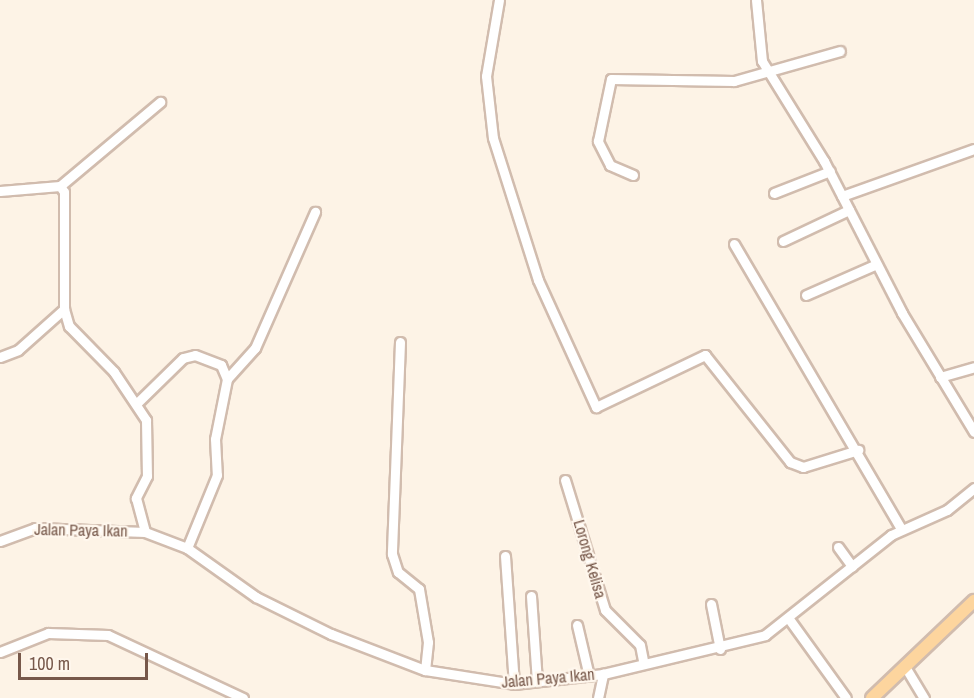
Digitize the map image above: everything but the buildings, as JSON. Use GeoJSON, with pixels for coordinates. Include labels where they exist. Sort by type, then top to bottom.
{"type":"FeatureCollection","features":[{"type":"Feature","properties":{"kind":"main road"},"geometry":{"type":"LineString","coordinates":[[872,698],[904,665],[974,601]]}},
{"type":"Feature","properties":{"kind":"street"},"geometry":{"type":"LineString","coordinates":[[499,0],[486,76],[493,138],[538,280],[596,407],[705,355],[790,462],[803,467],[858,450]]}},
{"type":"Feature","properties":{"kind":"street"},"geometry":{"type":"LineString","coordinates":[[756,0],[757,45],[768,72],[830,171],[877,264],[940,377],[974,432]]}},
{"type":"Feature","properties":{"kind":"street"},"geometry":{"type":"LineString","coordinates":[[633,175],[610,165],[598,141],[611,79],[713,82],[768,72],[840,51]]}},
{"type":"Feature","properties":{"kind":"street"},"geometry":{"type":"LineString","coordinates":[[0,191],[60,186],[160,102]]}},
{"type":"Feature","properties":{"kind":"street"},"geometry":{"type":"LineString","coordinates":[[842,196],[974,148]]}},
{"type":"Feature","properties":{"kind":"street"},"geometry":{"type":"LineString","coordinates":[[774,193],[830,171]]}},
{"type":"Feature","properties":{"kind":"street"},"geometry":{"type":"LineString","coordinates":[[60,186],[65,215],[60,236],[64,309],[69,326],[137,403],[146,420],[149,451],[147,476],[136,498],[146,532]]}},
{"type":"Feature","properties":{"kind":"street"},"geometry":{"type":"LineString","coordinates":[[783,241],[849,210]]}},
{"type":"Feature","properties":{"kind":"street"},"geometry":{"type":"LineString","coordinates":[[187,548],[217,475],[214,439],[228,379],[255,348],[315,212]]}},
{"type":"Feature","properties":{"kind":"street"},"geometry":{"type":"LineString","coordinates":[[734,244],[858,450],[901,529]]}},
{"type":"Feature","properties":{"kind":"street"},"geometry":{"type":"LineString","coordinates":[[806,295],[877,264]]}},
{"type":"Feature","properties":{"kind":"street"},"geometry":{"type":"LineString","coordinates":[[0,357],[18,350],[64,309]]}},
{"type":"Feature","properties":{"kind":"street"},"geometry":{"type":"LineString","coordinates":[[400,342],[392,554],[398,572],[419,589],[428,642],[425,670]]}},
{"type":"Feature","properties":{"kind":"street"},"geometry":{"type":"LineString","coordinates":[[137,403],[183,358],[195,355],[221,365],[228,379]]}},
{"type":"Feature","properties":{"kind":"street"},"geometry":{"type":"LineString","coordinates":[[940,377],[974,367]]}},
{"type":"Feature","properties":{"kind":"street","name":"Lorong Kelisa"},"geometry":{"type":"LineString","coordinates":[[565,480],[605,610],[640,645],[643,661]]}},
{"type":"Feature","properties":{"kind":"street","name":"Jalan Paya Ikan"},"geometry":{"type":"LineString","coordinates":[[0,541],[35,528],[146,532],[187,548],[279,610],[425,670],[514,684],[603,674],[643,661],[749,642],[789,619],[852,566],[901,529],[947,510],[974,488]]}},
{"type":"Feature","properties":{"kind":"street"},"geometry":{"type":"LineString","coordinates":[[838,547],[852,566]]}},
{"type":"Feature","properties":{"kind":"street"},"geometry":{"type":"LineString","coordinates":[[505,556],[514,684]]}},
{"type":"Feature","properties":{"kind":"street"},"geometry":{"type":"LineString","coordinates":[[531,596],[537,681]]}},
{"type":"Feature","properties":{"kind":"street"},"geometry":{"type":"LineString","coordinates":[[711,604],[720,649]]}},
{"type":"Feature","properties":{"kind":"street"},"geometry":{"type":"LineString","coordinates":[[789,619],[846,698]]}},
{"type":"Feature","properties":{"kind":"street"},"geometry":{"type":"LineString","coordinates":[[577,625],[589,676]]}},
{"type":"Feature","properties":{"kind":"street"},"geometry":{"type":"LineString","coordinates":[[0,652],[48,633],[108,635],[243,698]]}},
{"type":"Feature","properties":{"kind":"street"},"geometry":{"type":"LineString","coordinates":[[904,665],[924,698]]}},
{"type":"Feature","properties":{"kind":"street"},"geometry":{"type":"LineString","coordinates":[[598,698],[603,674]]}}]}
